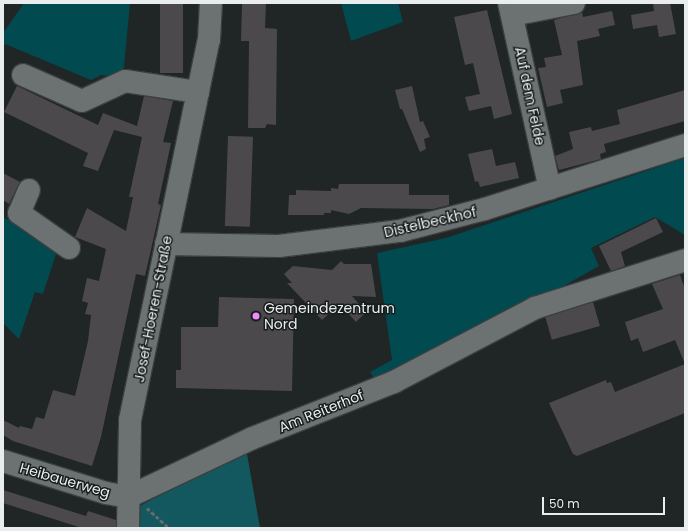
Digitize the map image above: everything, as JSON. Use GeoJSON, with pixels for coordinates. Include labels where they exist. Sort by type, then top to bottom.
{"type":"FeatureCollection","features":[{"type":"Feature","properties":{"kind":"street","name":"Josef-Hoeren-Straße"},"geometry":{"type":"LineString","coordinates":[[128,528],[130,420],[198,92],[208,40],[211,3]]}},
{"type":"Feature","properties":{"kind":"street"},"geometry":{"type":"LineString","coordinates":[[511,9],[574,3]]}},
{"type":"Feature","properties":{"kind":"street","name":"Auf dem Felde"},"geometry":{"type":"LineString","coordinates":[[511,9],[550,189]]}},
{"type":"Feature","properties":{"kind":"street"},"geometry":{"type":"LineString","coordinates":[[23,75],[82,101],[125,82],[198,92]]}},
{"type":"Feature","properties":{"kind":"street","name":"Distelbeckhof"},"geometry":{"type":"LineString","coordinates":[[166,244],[279,246],[311,240],[366,236],[433,223],[550,189],[685,145]]}},
{"type":"Feature","properties":{"kind":"street"},"geometry":{"type":"LineString","coordinates":[[29,190],[19,213],[70,248]]}},
{"type":"Feature","properties":{"kind":"street","name":"Am Reiterhof"},"geometry":{"type":"LineString","coordinates":[[128,497],[253,438],[394,382],[510,320],[546,304],[674,262],[685,260]]}},
{"type":"Feature","properties":{"kind":"street","name":"Heibauerweg"},"geometry":{"type":"LineString","coordinates":[[3,462],[106,493],[128,497]]}},
{"type":"Feature","properties":{"kind":"path"},"geometry":{"type":"LineString","coordinates":[[128,497],[152,511],[169,528]]}},
{"type":"Feature","properties":{"kind":"shaded area"},"geometry":{"type":"Polygon","coordinates":[[[24,3],[130,3],[123,77],[101,75],[91,80],[5,44],[3,46],[3,33],[24,3]]]}},
{"type":"Feature","properties":{"kind":"shaded area"},"geometry":{"type":"Polygon","coordinates":[[[341,3],[398,3],[403,22],[351,41],[341,3]]]}},
{"type":"Feature","properties":{"kind":"shaded area"},"geometry":{"type":"Polygon","coordinates":[[[685,158],[685,235],[655,217],[591,248],[599,266],[541,299],[377,383],[370,372],[392,360],[377,253],[446,238],[685,158]]]}},
{"type":"Feature","properties":{"kind":"shaded area"},"geometry":{"type":"Polygon","coordinates":[[[3,217],[58,248],[43,294],[35,292],[19,339],[3,323],[3,217]]]}},
{"type":"Feature","properties":{"kind":"shaded area"},"geometry":{"type":"Polygon","coordinates":[[[246,448],[260,528],[138,528],[138,507],[246,448]]]}},
{"type":"Feature","properties":{"kind":"building"},"geometry":{"type":"Polygon","coordinates":[[[160,3],[183,3],[183,73],[160,73],[160,3]]]}},
{"type":"Feature","properties":{"kind":"building"},"geometry":{"type":"Polygon","coordinates":[[[242,3],[266,3],[265,28],[277,29],[276,125],[267,124],[265,128],[248,128],[249,41],[241,41],[242,3]]]}},
{"type":"Feature","properties":{"kind":"building"},"geometry":{"type":"Polygon","coordinates":[[[653,3],[670,3],[676,34],[659,37],[657,25],[633,29],[631,15],[654,11],[653,3]]]}},
{"type":"Feature","properties":{"kind":"building"},"geometry":{"type":"Polygon","coordinates":[[[487,10],[512,114],[494,119],[491,106],[469,111],[465,97],[480,94],[473,63],[465,65],[454,17],[487,10]]]}},
{"type":"Feature","properties":{"kind":"building"},"geometry":{"type":"Polygon","coordinates":[[[612,11],[615,25],[598,29],[600,36],[577,41],[583,85],[560,90],[563,103],[547,107],[538,68],[546,67],[544,58],[562,55],[554,20],[582,12],[583,17],[612,11]]]}},
{"type":"Feature","properties":{"kind":"building"},"geometry":{"type":"Polygon","coordinates":[[[17,86],[98,125],[103,113],[137,126],[144,96],[173,101],[163,142],[171,143],[158,204],[161,205],[145,276],[136,274],[101,437],[92,466],[13,441],[3,435],[3,420],[19,428],[20,426],[32,429],[36,417],[44,419],[53,390],[75,396],[88,341],[91,315],[85,314],[88,303],[82,301],[87,278],[99,281],[106,249],[75,237],[87,208],[126,231],[133,197],[129,197],[142,137],[114,130],[98,171],[83,166],[88,153],[4,112],[17,86]]]}},
{"type":"Feature","properties":{"kind":"building"},"geometry":{"type":"Polygon","coordinates":[[[412,86],[420,122],[423,121],[430,137],[424,139],[426,149],[420,152],[402,109],[400,109],[395,90],[412,86]]]}},
{"type":"Feature","properties":{"kind":"building"},"geometry":{"type":"Polygon","coordinates":[[[685,90],[685,121],[604,144],[606,152],[600,154],[601,159],[559,170],[555,156],[573,149],[569,132],[591,127],[592,131],[620,124],[617,110],[685,90]]]}},
{"type":"Feature","properties":{"kind":"building"},"geometry":{"type":"Polygon","coordinates":[[[228,136],[253,137],[250,227],[225,226],[228,136]]]}},
{"type":"Feature","properties":{"kind":"building"},"geometry":{"type":"Polygon","coordinates":[[[492,149],[496,166],[515,162],[519,178],[480,187],[478,181],[475,182],[468,154],[492,149]]]}},
{"type":"Feature","properties":{"kind":"building"},"geometry":{"type":"Polygon","coordinates":[[[3,173],[20,182],[9,204],[3,200],[3,173]]]}},
{"type":"Feature","properties":{"kind":"building"},"geometry":{"type":"Polygon","coordinates":[[[339,184],[409,184],[409,195],[449,195],[449,205],[433,209],[361,208],[349,214],[331,210],[331,213],[324,213],[324,215],[288,215],[289,195],[296,195],[296,190],[331,191],[331,188],[338,189],[339,184]]]}},
{"type":"Feature","properties":{"kind":"building"},"geometry":{"type":"Polygon","coordinates":[[[656,218],[663,232],[621,252],[625,266],[611,271],[599,246],[656,218]]]}},
{"type":"Feature","properties":{"kind":"building"},"geometry":{"type":"Polygon","coordinates":[[[341,261],[344,264],[371,264],[376,297],[352,296],[366,312],[356,322],[340,304],[322,320],[287,283],[292,283],[284,274],[293,266],[332,270],[341,261]]]}},
{"type":"Feature","properties":{"kind":"building"},"geometry":{"type":"Polygon","coordinates":[[[680,275],[685,289],[685,364],[675,340],[643,352],[638,338],[631,341],[625,322],[663,309],[652,284],[680,275]]]}},
{"type":"Feature","properties":{"kind":"building"},"geometry":{"type":"Polygon","coordinates":[[[219,297],[294,299],[292,391],[176,388],[176,370],[181,370],[181,327],[218,327],[219,297]]]}},
{"type":"Feature","properties":{"kind":"building"},"geometry":{"type":"Polygon","coordinates":[[[593,302],[600,326],[552,340],[545,316],[593,302]]]}},
{"type":"Feature","properties":{"kind":"building"},"geometry":{"type":"Polygon","coordinates":[[[685,364],[685,413],[577,456],[573,454],[549,403],[606,380],[607,383],[611,382],[615,392],[685,364]]]}},
{"type":"Feature","properties":{"kind":"building"},"geometry":{"type":"Polygon","coordinates":[[[3,490],[86,516],[88,511],[116,520],[116,528],[82,528],[3,503],[3,490]]]}},
{"type":"Feature","properties":{"kind":"place","name":"Gemeindezentrum Nord"},"geometry":{"type":"Point","coordinates":[256,316]}}]}
